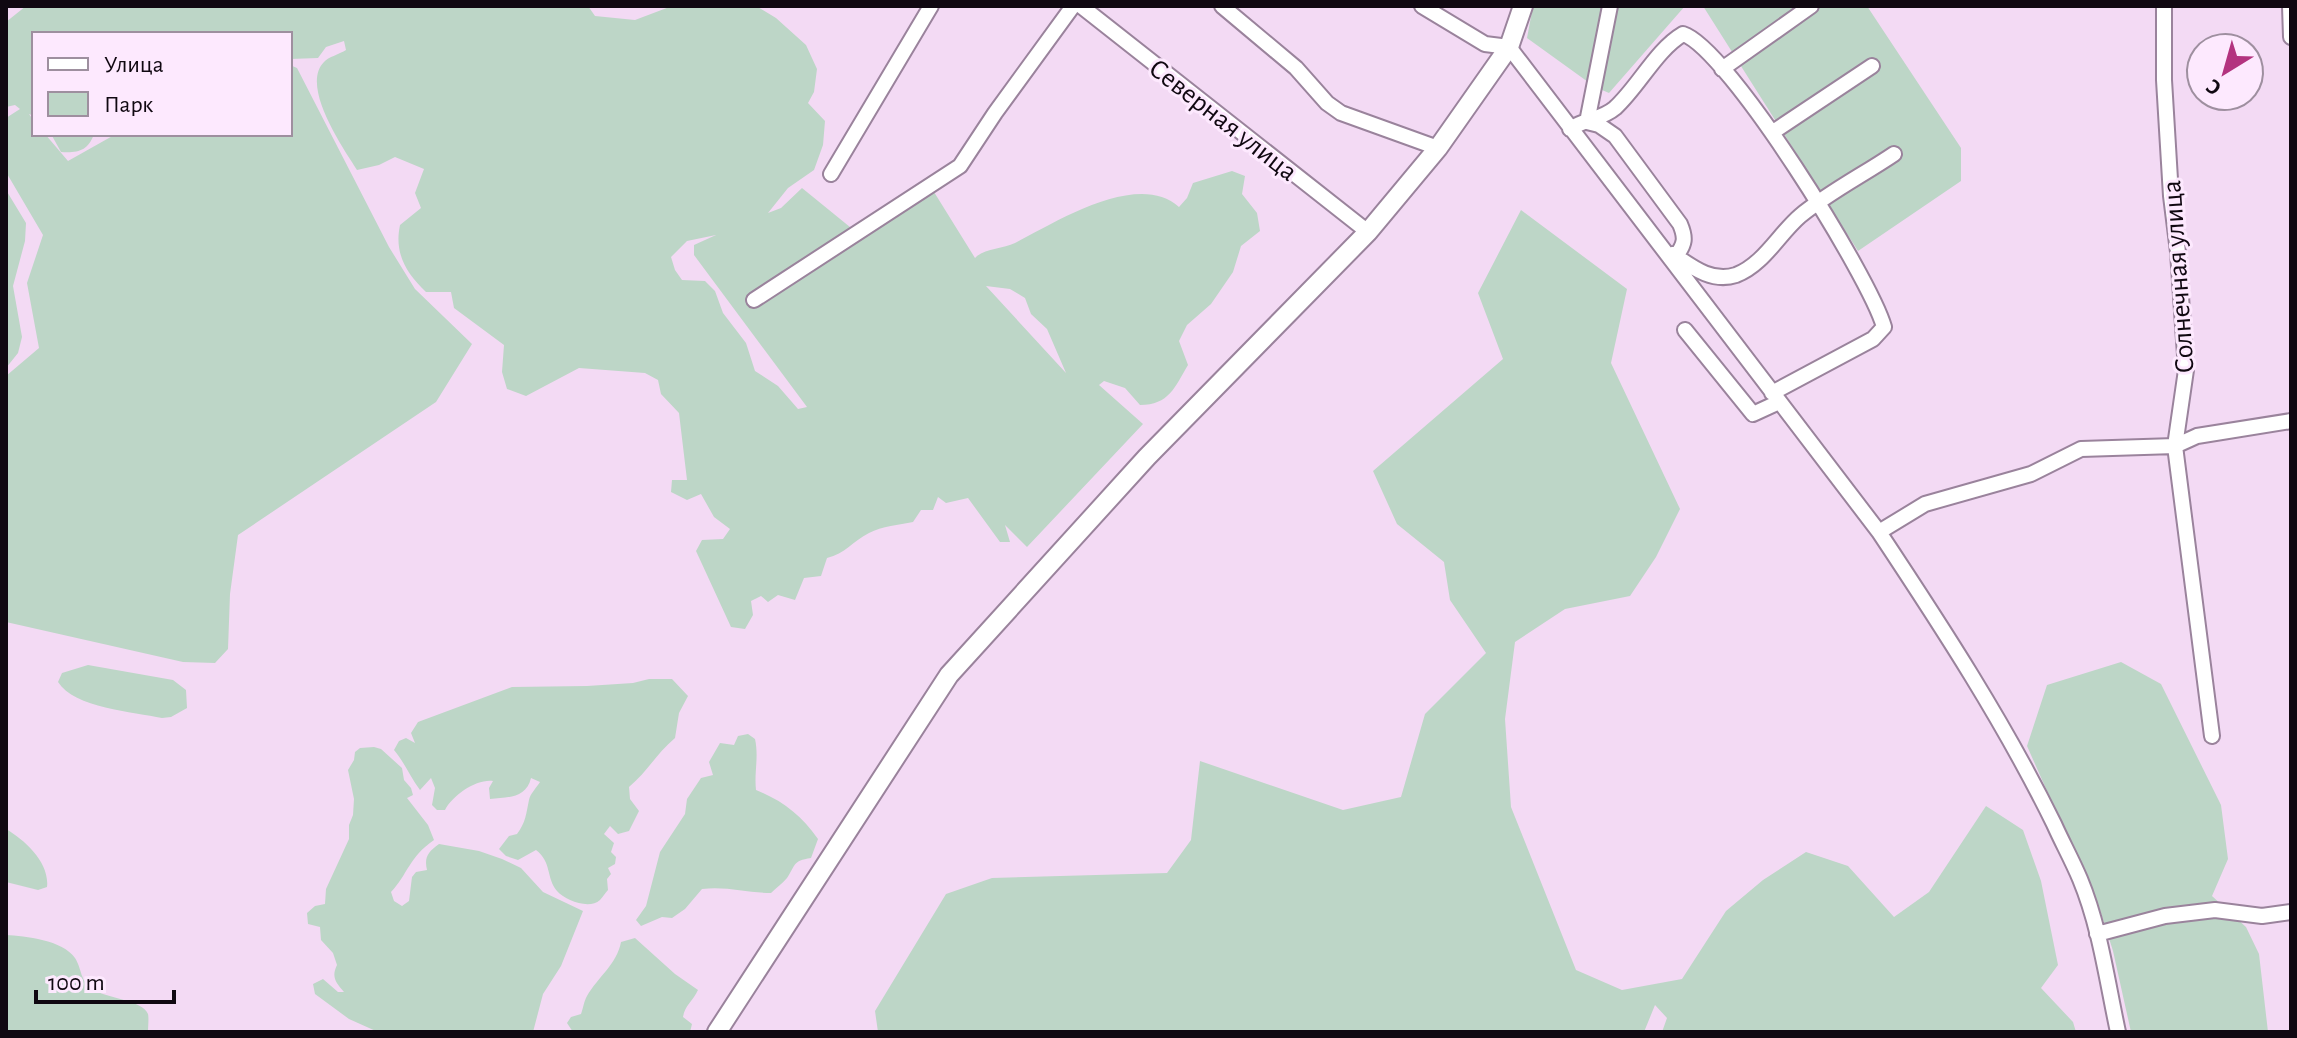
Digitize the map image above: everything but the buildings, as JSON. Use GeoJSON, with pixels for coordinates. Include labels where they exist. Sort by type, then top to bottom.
{"type":"FeatureCollection","features":[{"type":"Feature","properties":{"kind":"main road"},"geometry":{"type":"LineString","coordinates":[[717,1032],[949,675],[1147,457],[1368,232],[1438,148],[1509,47],[1523,6]]}},
{"type":"Feature","properties":{"kind":"street"},"geometry":{"type":"LineString","coordinates":[[831,174],[931,6]]}},
{"type":"Feature","properties":{"kind":"street"},"geometry":{"type":"LineString","coordinates":[[754,300],[960,166],[1073,6]]}},
{"type":"Feature","properties":{"kind":"street","name":"Северная улица"},"geometry":{"type":"LineString","coordinates":[[1081,6],[1368,232]]}},
{"type":"Feature","properties":{"kind":"street"},"geometry":{"type":"LineString","coordinates":[[1222,6],[1296,68],[1334,108],[1438,148]]}},
{"type":"Feature","properties":{"kind":"street"},"geometry":{"type":"LineString","coordinates":[[1422,6],[1485,44],[1509,47],[1879,532],[1935,616],[2035,786],[2080,880],[2097,934],[2118,1032]]}},
{"type":"Feature","properties":{"kind":"street"},"geometry":{"type":"LineString","coordinates":[[1587,122],[1610,6]]}},
{"type":"Feature","properties":{"kind":"street"},"geometry":{"type":"LineString","coordinates":[[1722,69],[1811,6]]}},
{"type":"Feature","properties":{"kind":"street","name":"Солнечная улица"},"geometry":{"type":"LineString","coordinates":[[2164,6],[2164,80],[2171,196],[2186,370],[2175,446],[2212,736]]}},
{"type":"Feature","properties":{"kind":"street"},"geometry":{"type":"LineString","coordinates":[[2290,6],[2291,37]]}},
{"type":"Feature","properties":{"kind":"street"},"geometry":{"type":"LineString","coordinates":[[1570,129],[1615,108],[1683,34],[1701,46],[1773,132],[1862,279],[1884,327],[1873,339],[1775,397],[1753,414],[1685,330]]}},
{"type":"Feature","properties":{"kind":"street"},"geometry":{"type":"LineString","coordinates":[[1773,132],[1872,66]]}},
{"type":"Feature","properties":{"kind":"street"},"geometry":{"type":"LineString","coordinates":[[1587,122],[1599,125],[1615,136],[1680,224],[1685,236],[1676,256]]}},
{"type":"Feature","properties":{"kind":"street"},"geometry":{"type":"LineString","coordinates":[[1660,245],[1699,272],[1735,275],[1760,259],[1797,219],[1817,203],[1894,154]]}},
{"type":"Feature","properties":{"kind":"street"},"geometry":{"type":"LineString","coordinates":[[1879,532],[1925,504],[2031,474],[2081,449],[2175,446],[2197,436],[2291,421]]}},
{"type":"Feature","properties":{"kind":"street"},"geometry":{"type":"LineString","coordinates":[[2097,934],[2165,916],[2215,910],[2262,916],[2291,912]]}},
{"type":"Feature","properties":{"kind":"green space"},"geometry":{"type":"Polygon","coordinates":[[[26,6],[588,6],[595,16],[635,20],[672,6],[756,6],[776,18],[806,45],[817,69],[814,92],[808,103],[825,121],[823,145],[814,170],[788,188],[768,213],[781,208],[802,188],[861,236],[934,192],[975,258],[983,252],[1015,243],[1097,203],[1120,197],[1142,194],[1162,197],[1179,207],[1193,183],[1232,171],[1245,176],[1242,194],[1257,213],[1260,231],[1241,246],[1233,272],[1211,304],[1187,325],[1179,341],[1188,365],[1165,398],[1140,405],[1125,388],[1104,381],[1099,385],[1143,424],[1027,547],[1005,525],[1010,542],[1000,542],[968,498],[946,503],[938,497],[933,510],[921,510],[913,522],[874,531],[839,554],[827,558],[821,576],[804,578],[795,600],[778,595],[768,602],[761,596],[751,601],[753,615],[745,629],[731,627],[696,551],[702,540],[723,539],[730,529],[714,517],[701,494],[687,500],[671,492],[672,480],[687,480],[679,413],[661,394],[658,380],[645,373],[579,368],[526,396],[507,389],[502,372],[504,345],[454,308],[451,292],[426,292],[403,262],[399,245],[400,225],[421,208],[415,193],[424,169],[395,157],[357,170],[326,117],[317,86],[318,73],[326,60],[346,50],[344,41],[326,47],[318,58],[292,59],[292,32],[32,32],[32,115],[29,114],[32,118],[32,136],[47,136],[68,161],[112,136],[292,136],[292,66],[297,68],[389,247],[415,289],[472,344],[436,402],[238,535],[230,594],[228,649],[215,663],[183,662],[6,622],[6,376],[39,348],[27,283],[43,235],[6,172],[6,118],[20,109],[15,105],[6,107],[6,22],[26,6]],[[716,235],[687,241],[671,257],[675,270],[682,280],[705,281],[715,291],[723,313],[746,343],[755,371],[778,386],[798,409],[807,407],[694,255],[694,245],[716,235]],[[986,286],[1066,373],[1047,329],[1031,314],[1025,298],[1010,289],[986,286]]]}},
{"type":"Feature","properties":{"kind":"green space"},"geometry":{"type":"Polygon","coordinates":[[[1533,6],[1685,6],[1609,93],[1595,87],[1527,38],[1533,6]]]}},
{"type":"Feature","properties":{"kind":"green space"},"geometry":{"type":"Polygon","coordinates":[[[1703,6],[1867,6],[1961,148],[1961,181],[1858,251],[1703,6]]]}},
{"type":"Feature","properties":{"kind":"green space"},"geometry":{"type":"Polygon","coordinates":[[[52,136],[93,136],[85,147],[77,151],[61,152],[52,136]]]}},
{"type":"Feature","properties":{"kind":"green space"},"geometry":{"type":"Polygon","coordinates":[[[6,190],[26,223],[25,241],[13,286],[22,337],[18,353],[6,368],[6,190]]]}},
{"type":"Feature","properties":{"kind":"green space"},"geometry":{"type":"Polygon","coordinates":[[[1521,210],[1627,289],[1611,363],[1680,509],[1656,557],[1630,596],[1565,609],[1515,642],[1505,719],[1511,807],[1576,970],[1622,990],[1682,979],[1726,911],[1763,880],[1806,852],[1848,866],[1894,917],[1929,892],[1986,806],[2023,830],[2041,881],[2058,965],[2041,988],[2073,1022],[2076,1032],[1662,1032],[1667,1018],[1655,1005],[1644,1032],[878,1032],[875,1011],[946,894],[992,878],[1167,873],[1191,840],[1200,761],[1343,810],[1401,797],[1425,714],[1486,653],[1450,600],[1444,562],[1397,524],[1373,471],[1503,359],[1478,293],[1521,210]]]}},
{"type":"Feature","properties":{"kind":"green space"},"geometry":{"type":"Polygon","coordinates":[[[2121,662],[2161,684],[2221,805],[2228,859],[2212,896],[2246,927],[2259,954],[2268,1032],[2131,1032],[2113,951],[2100,910],[2027,746],[2047,685],[2121,662]]]}},
{"type":"Feature","properties":{"kind":"green space"},"geometry":{"type":"Polygon","coordinates":[[[88,665],[173,680],[186,690],[187,708],[171,717],[162,718],[121,711],[77,698],[58,682],[62,673],[88,665]]]}},
{"type":"Feature","properties":{"kind":"green space"},"geometry":{"type":"Polygon","coordinates":[[[672,679],[688,696],[679,713],[675,738],[629,787],[630,799],[639,811],[629,831],[618,834],[610,826],[604,834],[614,843],[611,852],[616,857],[615,864],[608,868],[611,874],[607,879],[608,890],[595,903],[577,903],[557,891],[544,860],[536,850],[518,860],[506,856],[499,849],[509,836],[520,830],[530,798],[540,782],[531,778],[520,793],[490,799],[489,788],[493,781],[486,781],[472,785],[459,794],[445,810],[437,810],[432,805],[435,788],[431,778],[420,790],[394,750],[399,741],[406,738],[415,743],[411,733],[418,722],[512,687],[587,686],[672,679]]]}},
{"type":"Feature","properties":{"kind":"green space"},"geometry":{"type":"Polygon","coordinates":[[[748,734],[755,739],[756,746],[756,790],[791,810],[812,830],[818,839],[811,858],[797,862],[787,878],[771,893],[702,889],[685,909],[672,918],[662,917],[641,926],[636,920],[646,906],[660,852],[685,814],[687,799],[701,778],[713,775],[709,762],[720,743],[734,745],[738,736],[748,734]]]}},
{"type":"Feature","properties":{"kind":"green space"},"geometry":{"type":"Polygon","coordinates":[[[360,748],[381,749],[402,768],[404,780],[413,795],[407,798],[428,825],[434,840],[414,859],[391,892],[394,901],[402,906],[409,901],[412,877],[416,872],[427,870],[428,855],[439,844],[479,851],[502,859],[521,868],[543,892],[583,911],[561,966],[543,994],[533,1032],[378,1032],[349,1019],[315,994],[313,984],[323,979],[338,992],[344,992],[335,980],[337,965],[333,953],[321,940],[320,927],[308,924],[307,913],[315,906],[325,904],[326,889],[349,839],[354,799],[348,770],[355,752],[360,748]]]}},
{"type":"Feature","properties":{"kind":"green space"},"geometry":{"type":"Polygon","coordinates":[[[6,829],[21,839],[40,861],[45,869],[47,887],[38,890],[6,882],[6,829]]]}},
{"type":"Feature","properties":{"kind":"green space"},"geometry":{"type":"Polygon","coordinates":[[[6,935],[43,940],[62,947],[75,958],[85,982],[92,989],[145,1009],[148,1032],[6,1032],[6,935]]]}},
{"type":"Feature","properties":{"kind":"green space"},"geometry":{"type":"Polygon","coordinates":[[[635,938],[698,990],[683,1017],[692,1024],[690,1032],[573,1032],[567,1023],[571,1017],[581,1014],[587,996],[611,964],[621,942],[635,938]]]}}]}
